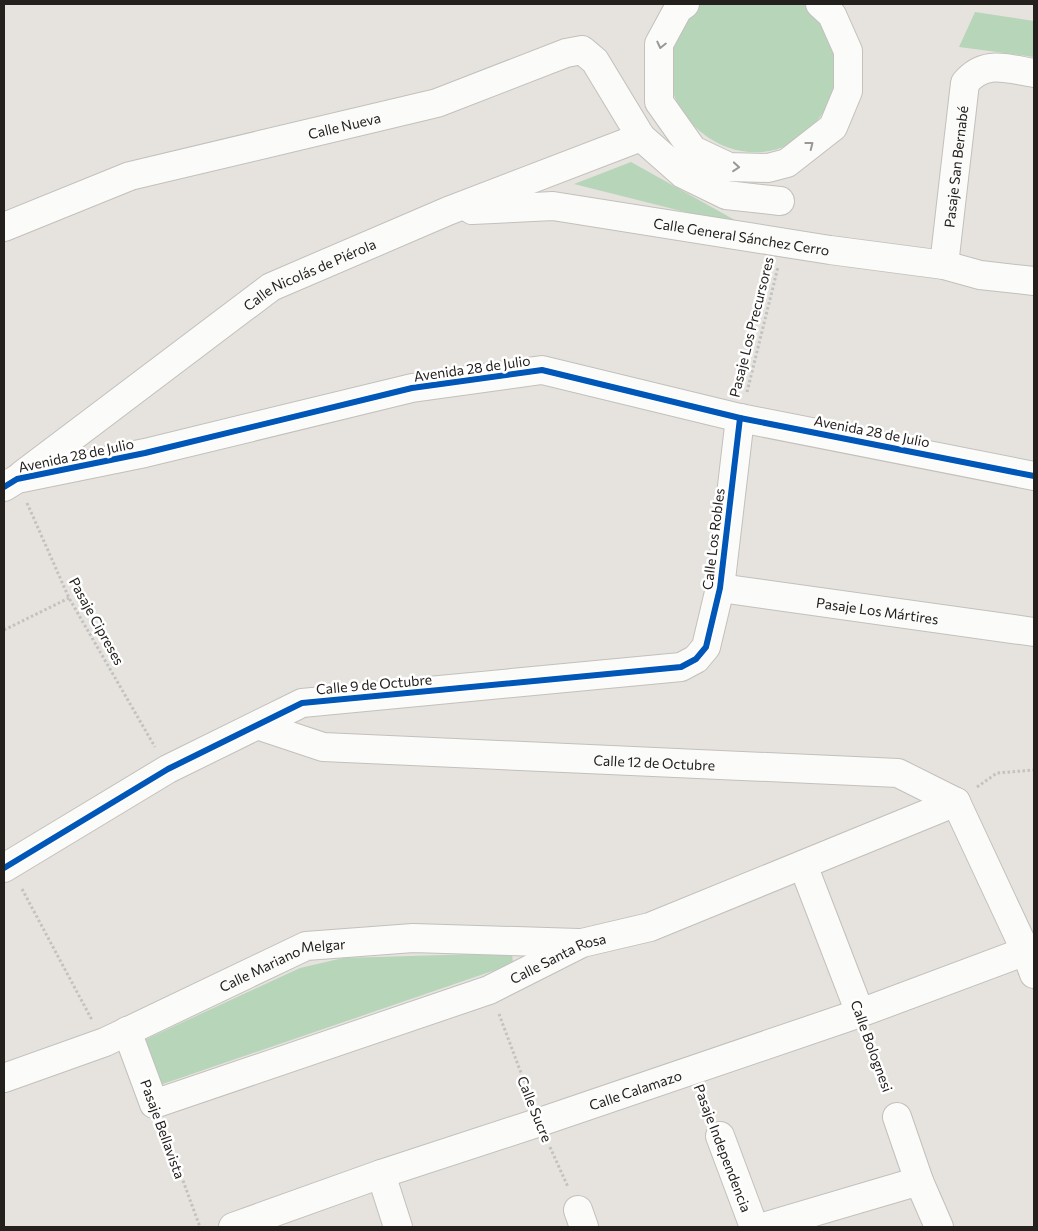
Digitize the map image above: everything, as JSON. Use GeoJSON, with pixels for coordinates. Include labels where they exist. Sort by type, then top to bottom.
{"type":"FeatureCollection","features":[{"type":"Feature","properties":{"kind":"street"},"geometry":{"type":"LineString","coordinates":[[685,4],[678,9],[659,44],[659,102],[693,150],[728,167],[768,168],[787,163],[833,127],[848,91],[848,51],[832,15],[820,4]]}},
{"type":"Feature","properties":{"kind":"street","name":"Calle Nueva"},"geometry":{"type":"LineString","coordinates":[[4,227],[130,176],[437,103],[566,53],[582,50],[595,61],[641,137]]}},
{"type":"Feature","properties":{"kind":"street","name":"Pasaje San Bernabé"},"geometry":{"type":"LineString","coordinates":[[944,265],[965,83],[975,72],[991,67],[1034,73]]}},
{"type":"Feature","properties":{"kind":"street"},"geometry":{"type":"LineString","coordinates":[[641,137],[683,174],[726,195],[780,201]]}},
{"type":"Feature","properties":{"kind":"street","name":"Calle Nicolás de Piérola"},"geometry":{"type":"LineString","coordinates":[[10,483],[271,287],[448,211],[641,137]]}},
{"type":"Feature","properties":{"kind":"street"},"geometry":{"type":"LineString","coordinates":[[768,168],[780,201],[790,243]]}},
{"type":"Feature","properties":{"kind":"street","name":"Calle General Sánchez Cerro"},"geometry":{"type":"LineString","coordinates":[[448,211],[553,206],[944,265],[980,275],[1034,281]]}},
{"type":"Feature","properties":{"kind":"street","name":"Avenida 28 de Julio"},"geometry":{"type":"LineString","coordinates":[[10,483],[145,453],[412,388],[542,370],[740,418],[1034,476]]}},
{"type":"Feature","properties":{"kind":"street","name":"Calle Los Robles"},"geometry":{"type":"LineString","coordinates":[[696,660],[706,647],[720,588],[740,418]]}},
{"type":"Feature","properties":{"kind":"street","name":"Pasaje Los Mártires"},"geometry":{"type":"LineString","coordinates":[[720,588],[1034,632]]}},
{"type":"Feature","properties":{"kind":"street","name":"Calle 9 de Octubre"},"geometry":{"type":"LineString","coordinates":[[6,866],[168,769],[302,704],[681,667],[696,660]]}},
{"type":"Feature","properties":{"kind":"street","name":"Calle 12 de Octubre"},"geometry":{"type":"LineString","coordinates":[[260,726],[323,747],[898,773],[956,802]]}},
{"type":"Feature","properties":{"kind":"street"},"geometry":{"type":"LineString","coordinates":[[956,802],[1032,958]]}},
{"type":"Feature","properties":{"kind":"street","name":"Calle Santa Rosa"},"geometry":{"type":"LineString","coordinates":[[154,1104],[489,990],[582,943],[650,927],[956,802]]}},
{"type":"Feature","properties":{"kind":"street","name":"Calle Bolognesi"},"geometry":{"type":"LineString","coordinates":[[803,865],[860,1013]]}},
{"type":"Feature","properties":{"kind":"street","name":"Calle Mariano Melgar"},"geometry":{"type":"LineString","coordinates":[[4,1078],[116,1036],[306,946],[413,938],[582,943]]}},
{"type":"Feature","properties":{"kind":"street","name":"Calle Calamazo"},"geometry":{"type":"LineString","coordinates":[[233,1227],[381,1174],[540,1122],[692,1068],[1032,958]]}},
{"type":"Feature","properties":{"kind":"street","name":"Pasaje Bellavista"},"geometry":{"type":"LineString","coordinates":[[116,1036],[154,1104]]}},
{"type":"Feature","properties":{"kind":"street"},"geometry":{"type":"LineString","coordinates":[[897,1117],[919,1181],[939,1227]]}},
{"type":"Feature","properties":{"kind":"street","name":"Pasaje Independencia"},"geometry":{"type":"LineString","coordinates":[[720,1136],[754,1227]]}},
{"type":"Feature","properties":{"kind":"street"},"geometry":{"type":"LineString","coordinates":[[381,1174],[398,1227]]}},
{"type":"Feature","properties":{"kind":"street"},"geometry":{"type":"LineString","coordinates":[[763,1227],[919,1181]]}},
{"type":"Feature","properties":{"kind":"path"},"geometry":{"type":"LineString","coordinates":[[4,630],[69,598]]}},
{"type":"Feature","properties":{"kind":"path"},"geometry":{"type":"LineString","coordinates":[[956,802],[997,773],[1034,770]]}},
{"type":"Feature","properties":{"kind":"path"},"geometry":{"type":"LineString","coordinates":[[6,866],[116,1036]]}},
{"type":"Feature","properties":{"kind":"green space"},"geometry":{"type":"Polygon","coordinates":[[[701,4],[806,4],[814,10],[825,26],[830,35],[835,54],[836,74],[832,93],[824,111],[816,122],[787,145],[755,152],[724,146],[697,129],[678,103],[669,72],[676,38],[701,4]]]}},
{"type":"Feature","properties":{"kind":"green space"},"geometry":{"type":"Polygon","coordinates":[[[975,12],[1034,21],[1034,57],[959,47],[975,12]]]}},
{"type":"Feature","properties":{"kind":"green space"},"geometry":{"type":"Polygon","coordinates":[[[631,162],[749,228],[574,184],[631,162]]]}},
{"type":"Feature","properties":{"kind":"green space"},"geometry":{"type":"Polygon","coordinates":[[[512,953],[513,964],[157,1086],[142,1041],[300,968],[343,958],[512,953]]]}},
{"type":"Feature","properties":{"kind":"cycle path"},"geometry":{"type":"LineString","coordinates":[[4,487],[17,479],[145,453],[412,388],[542,370],[740,418],[1034,476]]}},
{"type":"Feature","properties":{"kind":"cycle path"},"geometry":{"type":"LineString","coordinates":[[4,868],[168,769],[302,703],[681,667],[696,659],[706,647],[720,588],[740,418]]}}]}
